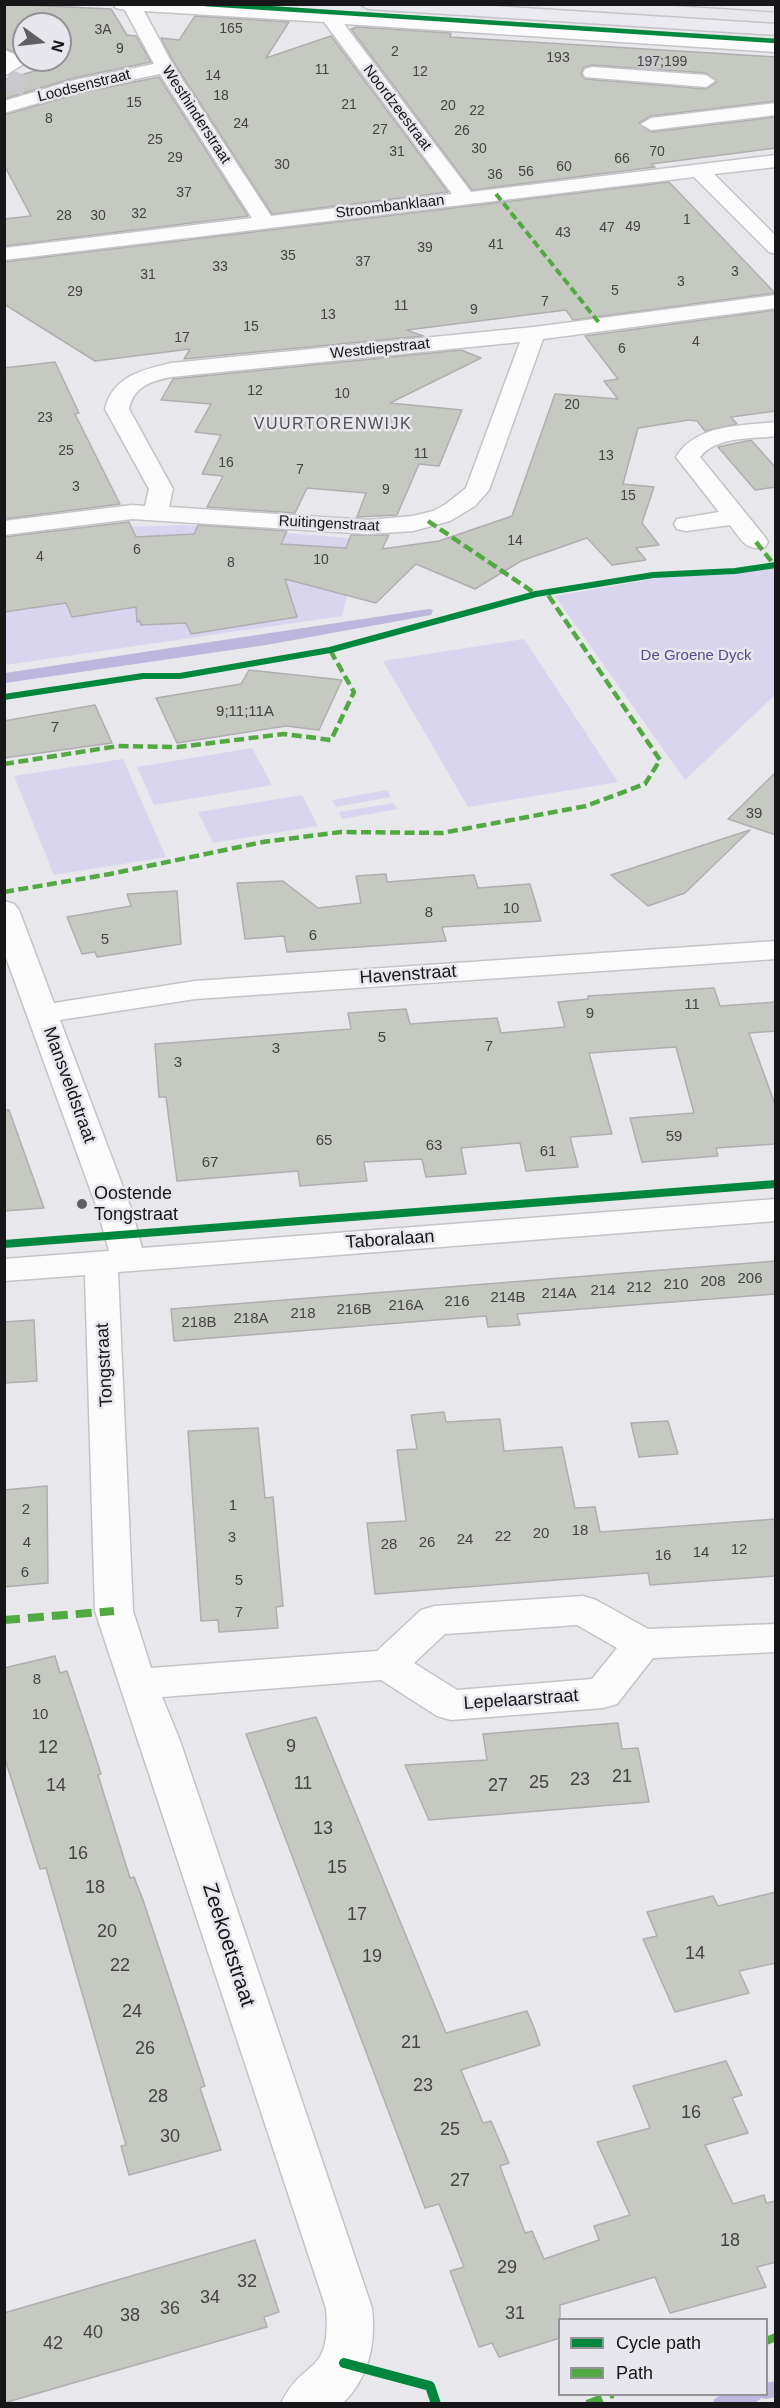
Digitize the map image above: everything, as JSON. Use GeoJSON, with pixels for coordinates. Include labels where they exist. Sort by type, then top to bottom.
{"type":"FeatureCollection","features":[{"type":"Feature","properties":{"kind":"main road"},"geometry":{"type":"LineString","coordinates":[[368,4],[776,30]]}},
{"type":"Feature","properties":{"kind":"main road"},"geometry":{"type":"LineString","coordinates":[[545,4],[776,19]]}},
{"type":"Feature","properties":{"kind":"street"},"geometry":{"type":"LineString","coordinates":[[122,4],[656,44],[776,46]]}},
{"type":"Feature","properties":{"kind":"street","name":"Westhinderstraat"},"geometry":{"type":"LineString","coordinates":[[132,5],[165,67],[265,222]]}},
{"type":"Feature","properties":{"kind":"street","name":"Noordzeestraat"},"geometry":{"type":"LineString","coordinates":[[330,18],[465,198]]}},
{"type":"Feature","properties":{"kind":"street"},"geometry":{"type":"LineString","coordinates":[[4,55],[18,62],[6,76]]}},
{"type":"Feature","properties":{"kind":"street","name":"Loodsenstraat"},"geometry":{"type":"LineString","coordinates":[[4,107],[41,92],[165,67]]}},
{"type":"Feature","properties":{"kind":"street"},"geometry":{"type":"LineString","coordinates":[[592,73],[706,81]]}},
{"type":"Feature","properties":{"kind":"street"},"geometry":{"type":"LineString","coordinates":[[634,98],[645,75]]}},
{"type":"Feature","properties":{"kind":"street"},"geometry":{"type":"LineString","coordinates":[[651,124],[776,109]]}},
{"type":"Feature","properties":{"kind":"street","name":"Stroombanklaan"},"geometry":{"type":"LineString","coordinates":[[4,254],[776,160]]}},
{"type":"Feature","properties":{"kind":"street"},"geometry":{"type":"LineString","coordinates":[[698,170],[776,248]]}},
{"type":"Feature","properties":{"kind":"street","name":"Westdiepstraat"},"geometry":{"type":"LineString","coordinates":[[156,512],[161,489],[117,409],[118,399],[124,389],[136,381],[171,370],[534,334],[776,301]]}},
{"type":"Feature","properties":{"kind":"street","name":"Ruitingenstraat"},"geometry":{"type":"LineString","coordinates":[[4,528],[116,513],[156,512],[368,527],[397,526],[448,514],[466,503],[477,490],[534,334]]}},
{"type":"Feature","properties":{"kind":"street"},"geometry":{"type":"LineString","coordinates":[[756,542],[688,457],[690,450],[707,440],[776,429]]}},
{"type":"Feature","properties":{"kind":"street"},"geometry":{"type":"LineString","coordinates":[[686,524],[735,517]]}},
{"type":"Feature","properties":{"kind":"street","name":"Mansveldstraat"},"geometry":{"type":"LineString","coordinates":[[4,910],[115,1211],[114,1261]]}},
{"type":"Feature","properties":{"kind":"street","name":"Havenstraat"},"geometry":{"type":"LineString","coordinates":[[43,1014],[195,990],[776,950]]}},
{"type":"Feature","properties":{"kind":"street","name":"Taboralaan"},"geometry":{"type":"LineString","coordinates":[[4,1270],[776,1210]]}},
{"type":"Feature","properties":{"kind":"street","name":"Tongstraat"},"geometry":{"type":"LineString","coordinates":[[110,1467],[114,1261]]}},
{"type":"Feature","properties":{"kind":"street","name":"Zeekoetstraat"},"geometry":{"type":"LineString","coordinates":[[110,1467],[114,1611],[137,1684],[159,1738],[349,2308],[353,2335],[344,2363],[325,2389],[305,2403]]}},
{"type":"Feature","properties":{"kind":"street"},"geometry":{"type":"LineString","coordinates":[[137,1684],[387,1665],[435,1620],[584,1610],[642,1644],[776,1638]]}},
{"type":"Feature","properties":{"kind":"street","name":"Lepelaarstraat"},"geometry":{"type":"LineString","coordinates":[[387,1665],[451,1705],[603,1694],[642,1644]]}},
{"type":"Feature","properties":{"kind":"green space"},"geometry":{"type":"Polygon","coordinates":[[[183,525],[362,539],[342,616],[5,665],[5,540],[92,528],[183,525]]]}},
{"type":"Feature","properties":{"kind":"green space","name":"De Groene Dyck"},"geometry":{"type":"Polygon","coordinates":[[[775,568],[775,695],[685,780],[555,596],[663,577],[739,573],[775,568]]]}},
{"type":"Feature","properties":{"kind":"green space"},"geometry":{"type":"Polygon","coordinates":[[[524,639],[618,782],[468,807],[383,661],[524,639]]]}},
{"type":"Feature","properties":{"kind":"green space"},"geometry":{"type":"Polygon","coordinates":[[[252,748],[272,785],[154,805],[137,767],[252,748]]]}},
{"type":"Feature","properties":{"kind":"green space"},"geometry":{"type":"Polygon","coordinates":[[[123,759],[166,857],[54,875],[14,776],[123,759]]]}},
{"type":"Feature","properties":{"kind":"green space"},"geometry":{"type":"Polygon","coordinates":[[[387,790],[391,797],[336,807],[332,800],[387,790]]]}},
{"type":"Feature","properties":{"kind":"green space"},"geometry":{"type":"Polygon","coordinates":[[[302,795],[318,826],[213,843],[198,812],[302,795]]]}},
{"type":"Feature","properties":{"kind":"green space"},"geometry":{"type":"Polygon","coordinates":[[[393,803],[398,809],[342,819],[339,812],[393,803]]]}},
{"type":"Feature","properties":{"kind":"shaded area"},"geometry":{"type":"Polygon","coordinates":[[[433,610],[431,615],[266,645],[5,683],[5,673],[433,610]]]}},
{"type":"Feature","properties":{"kind":"building"},"geometry":{"type":"Polygon","coordinates":[[[4,4],[111,9],[127,35],[136,36],[151,62],[74,78],[4,99],[4,80],[31,72],[72,72],[72,12],[12,12],[12,51],[4,48],[4,4]]]}},
{"type":"Feature","properties":{"kind":"building"},"geometry":{"type":"Polygon","coordinates":[[[195,16],[289,22],[266,58],[331,36],[448,192],[272,214],[176,66],[161,38],[179,40],[195,16]]]}},
{"type":"Feature","properties":{"kind":"building"},"geometry":{"type":"Polygon","coordinates":[[[357,27],[451,33],[450,37],[776,57],[776,101],[651,116],[639,123],[651,132],[776,117],[776,148],[651,164],[655,167],[472,190],[351,29],[357,27]],[[592,65],[583,68],[581,74],[585,79],[706,89],[717,82],[706,73],[592,65]]]}},
{"type":"Feature","properties":{"kind":"building"},"geometry":{"type":"Polygon","coordinates":[[[159,77],[248,216],[4,246],[4,219],[31,216],[4,165],[4,115],[80,93],[159,77]]]}},
{"type":"Feature","properties":{"kind":"building"},"geometry":{"type":"Polygon","coordinates":[[[669,182],[775,293],[573,320],[566,310],[407,330],[423,336],[184,359],[190,349],[95,361],[4,304],[4,262],[669,182]]]}},
{"type":"Feature","properties":{"kind":"building"},"geometry":{"type":"Polygon","coordinates":[[[776,310],[776,411],[731,417],[737,424],[705,431],[697,421],[689,420],[638,428],[623,484],[654,487],[642,523],[659,545],[636,548],[646,560],[612,565],[587,538],[521,561],[475,589],[416,564],[376,603],[285,579],[297,617],[191,634],[186,623],[141,625],[140,621],[137,622],[136,607],[72,617],[66,603],[4,612],[4,537],[129,522],[136,537],[194,534],[198,525],[287,531],[281,544],[346,548],[351,535],[389,535],[382,549],[439,541],[512,516],[555,394],[618,399],[604,381],[618,379],[585,336],[776,310]]]}},
{"type":"Feature","properties":{"kind":"building"},"geometry":{"type":"Polygon","coordinates":[[[461,350],[481,358],[390,403],[462,410],[439,466],[419,464],[397,515],[357,517],[366,493],[307,488],[295,513],[207,507],[223,476],[202,474],[221,435],[195,432],[211,404],[161,400],[173,379],[461,350]]]}},
{"type":"Feature","properties":{"kind":"building"},"geometry":{"type":"Polygon","coordinates":[[[55,362],[79,413],[75,414],[120,504],[4,519],[4,368],[55,362]]]}},
{"type":"Feature","properties":{"kind":"building"},"geometry":{"type":"Polygon","coordinates":[[[751,440],[776,468],[776,487],[755,490],[718,447],[751,440]]]}},
{"type":"Feature","properties":{"kind":"building"},"geometry":{"type":"Polygon","coordinates":[[[249,670],[342,680],[319,730],[286,726],[177,743],[156,698],[241,684],[249,670]]]}},
{"type":"Feature","properties":{"kind":"building"},"geometry":{"type":"Polygon","coordinates":[[[95,705],[112,743],[4,758],[4,721],[95,705]]]}},
{"type":"Feature","properties":{"kind":"building"},"geometry":{"type":"Polygon","coordinates":[[[776,772],[776,835],[728,819],[776,772]]]}},
{"type":"Feature","properties":{"kind":"building"},"geometry":{"type":"Polygon","coordinates":[[[750,830],[685,893],[648,906],[611,875],[750,830]]]}},
{"type":"Feature","properties":{"kind":"building"},"geometry":{"type":"Polygon","coordinates":[[[386,874],[387,882],[474,875],[478,888],[530,884],[541,921],[442,927],[446,941],[287,952],[284,936],[245,939],[237,883],[283,881],[318,908],[361,903],[356,876],[386,874]]]}},
{"type":"Feature","properties":{"kind":"building"},"geometry":{"type":"Polygon","coordinates":[[[177,891],[181,944],[97,957],[95,952],[82,954],[67,917],[131,906],[127,894],[177,891]]]}},
{"type":"Feature","properties":{"kind":"building"},"geometry":{"type":"Polygon","coordinates":[[[714,988],[720,1006],[776,1002],[776,1031],[749,1033],[776,1107],[776,1144],[716,1148],[718,1156],[642,1162],[630,1118],[694,1113],[676,1047],[589,1053],[612,1134],[570,1137],[578,1167],[526,1171],[520,1143],[461,1148],[466,1174],[426,1177],[422,1159],[364,1162],[367,1181],[300,1186],[298,1171],[177,1181],[166,1097],[159,1097],[155,1044],[351,1029],[348,1013],[406,1009],[410,1024],[497,1018],[501,1033],[565,1027],[558,1002],[588,999],[588,996],[714,988]]]}},
{"type":"Feature","properties":{"kind":"building"},"geometry":{"type":"Polygon","coordinates":[[[4,1110],[9,1110],[44,1208],[4,1211],[4,1110]]]}},
{"type":"Feature","properties":{"kind":"building"},"geometry":{"type":"Polygon","coordinates":[[[776,1261],[776,1294],[517,1314],[520,1325],[488,1327],[486,1316],[174,1341],[171,1309],[776,1261]]]}},
{"type":"Feature","properties":{"kind":"building"},"geometry":{"type":"Polygon","coordinates":[[[34,1320],[37,1381],[4,1383],[4,1322],[34,1320]]]}},
{"type":"Feature","properties":{"kind":"building"},"geometry":{"type":"Polygon","coordinates":[[[444,1412],[446,1422],[500,1419],[504,1451],[562,1447],[575,1508],[595,1507],[600,1532],[776,1519],[776,1576],[650,1585],[648,1573],[375,1594],[367,1523],[406,1521],[397,1450],[417,1449],[411,1415],[444,1412]]]}},
{"type":"Feature","properties":{"kind":"building"},"geometry":{"type":"Polygon","coordinates":[[[668,1421],[678,1454],[639,1457],[631,1423],[668,1421]]]}},
{"type":"Feature","properties":{"kind":"building"},"geometry":{"type":"Polygon","coordinates":[[[258,1428],[265,1498],[273,1497],[283,1606],[276,1607],[278,1628],[219,1632],[218,1620],[201,1621],[188,1431],[258,1428]]]}},
{"type":"Feature","properties":{"kind":"building"},"geometry":{"type":"Polygon","coordinates":[[[47,1486],[48,1583],[4,1587],[4,1490],[47,1486]]]}},
{"type":"Feature","properties":{"kind":"building"},"geometry":{"type":"Polygon","coordinates":[[[55,1656],[60,1673],[67,1671],[101,1774],[98,1775],[130,1878],[134,1877],[143,1900],[205,2086],[200,2088],[221,2150],[129,2175],[121,2146],[126,2145],[46,1868],[40,1869],[4,1756],[4,1668],[55,1656]]]}},
{"type":"Feature","properties":{"kind":"building"},"geometry":{"type":"Polygon","coordinates":[[[316,1717],[446,2033],[527,2011],[540,2045],[461,2070],[483,2123],[491,2121],[509,2163],[500,2166],[525,2233],[532,2231],[544,2259],[599,2240],[594,2226],[630,2215],[597,2142],[650,2128],[633,2086],[726,2061],[742,2095],[732,2098],[748,2133],[705,2145],[733,2204],[764,2195],[766,2203],[776,2201],[776,2262],[757,2267],[766,2287],[670,2313],[655,2277],[560,2305],[558,2339],[499,2357],[492,2343],[479,2347],[450,2271],[464,2267],[439,2204],[425,2208],[246,1734],[316,1717]]]}},
{"type":"Feature","properties":{"kind":"building"},"geometry":{"type":"Polygon","coordinates":[[[618,1723],[622,1749],[638,1748],[649,1802],[429,1820],[405,1765],[487,1760],[483,1734],[618,1723]]]}},
{"type":"Feature","properties":{"kind":"building"},"geometry":{"type":"Polygon","coordinates":[[[776,1892],[776,1963],[739,1971],[749,1993],[675,2012],[643,1939],[657,1936],[647,1912],[713,1896],[718,1906],[776,1892]]]}},
{"type":"Feature","properties":{"kind":"building"},"geometry":{"type":"Polygon","coordinates":[[[255,2240],[279,2312],[264,2317],[267,2327],[4,2403],[4,2313],[255,2240]]]}},
{"type":"Feature","properties":{"kind":"waterway"},"geometry":{"type":"LineString","coordinates":[[768,2391],[776,2389]]}},
{"type":"Feature","properties":{"kind":"waterway"},"geometry":{"type":"LineString","coordinates":[[721,2404],[747,2396]]}},
{"type":"Feature","properties":{"kind":"tunnel"},"geometry":{"type":"LineString","coordinates":[[646,74],[653,50]]}},
{"type":"Feature","properties":{"kind":"tunnel"},"geometry":{"type":"LineString","coordinates":[[7,79],[34,89]]}},
{"type":"Feature","properties":{"kind":"tram line"},"geometry":{"type":"LineString","coordinates":[[654,4],[776,12]]}},
{"type":"Feature","properties":{"kind":"marked path"},"geometry":{"type":"LineString","coordinates":[[496,194],[600,324]]}},
{"type":"Feature","properties":{"kind":"marked path"},"geometry":{"type":"LineString","coordinates":[[428,521],[536,594]]}},
{"type":"Feature","properties":{"kind":"marked path"},"geometry":{"type":"LineString","coordinates":[[756,542],[776,567]]}},
{"type":"Feature","properties":{"kind":"marked path"},"geometry":{"type":"LineString","coordinates":[[4,892],[110,874],[263,842],[341,832],[442,833],[586,806],[645,784],[660,760],[546,592]]}},
{"type":"Feature","properties":{"kind":"marked path"},"geometry":{"type":"LineString","coordinates":[[4,764],[118,746],[178,747],[284,734],[331,740],[354,692],[330,650]]}},
{"type":"Feature","properties":{"kind":"marked path"},"geometry":{"type":"LineString","coordinates":[[4,1620],[114,1611]]}},
{"type":"Feature","properties":{"kind":"marked path"},"geometry":{"type":"LineString","coordinates":[[768,2340],[776,2337]]}},
{"type":"Feature","properties":{"kind":"marked path"},"geometry":{"type":"LineString","coordinates":[[587,2404],[608,2396]]}},
{"type":"Feature","properties":{"kind":"cycle path"},"geometry":{"type":"LineString","coordinates":[[205,4],[776,41]]}},
{"type":"Feature","properties":{"kind":"cycle path"},"geometry":{"type":"LineString","coordinates":[[4,697],[143,676],[180,676],[330,650],[536,594],[653,575],[735,571],[776,565]]}},
{"type":"Feature","properties":{"kind":"cycle path"},"geometry":{"type":"LineString","coordinates":[[4,1244],[776,1184]]}},
{"type":"Feature","properties":{"kind":"cycle path"},"geometry":{"type":"LineString","coordinates":[[344,2363],[430,2386],[436,2404]]}},
{"type":"Feature","properties":{"kind":"place","name":"Oostende Tongstraat"},"geometry":{"type":"Point","coordinates":[82,1204]}},
{"type":"Feature","properties":{"kind":"district","name":"VUURTORENWIJK"},"geometry":{"type":"Point","coordinates":[333,425]}}]}
